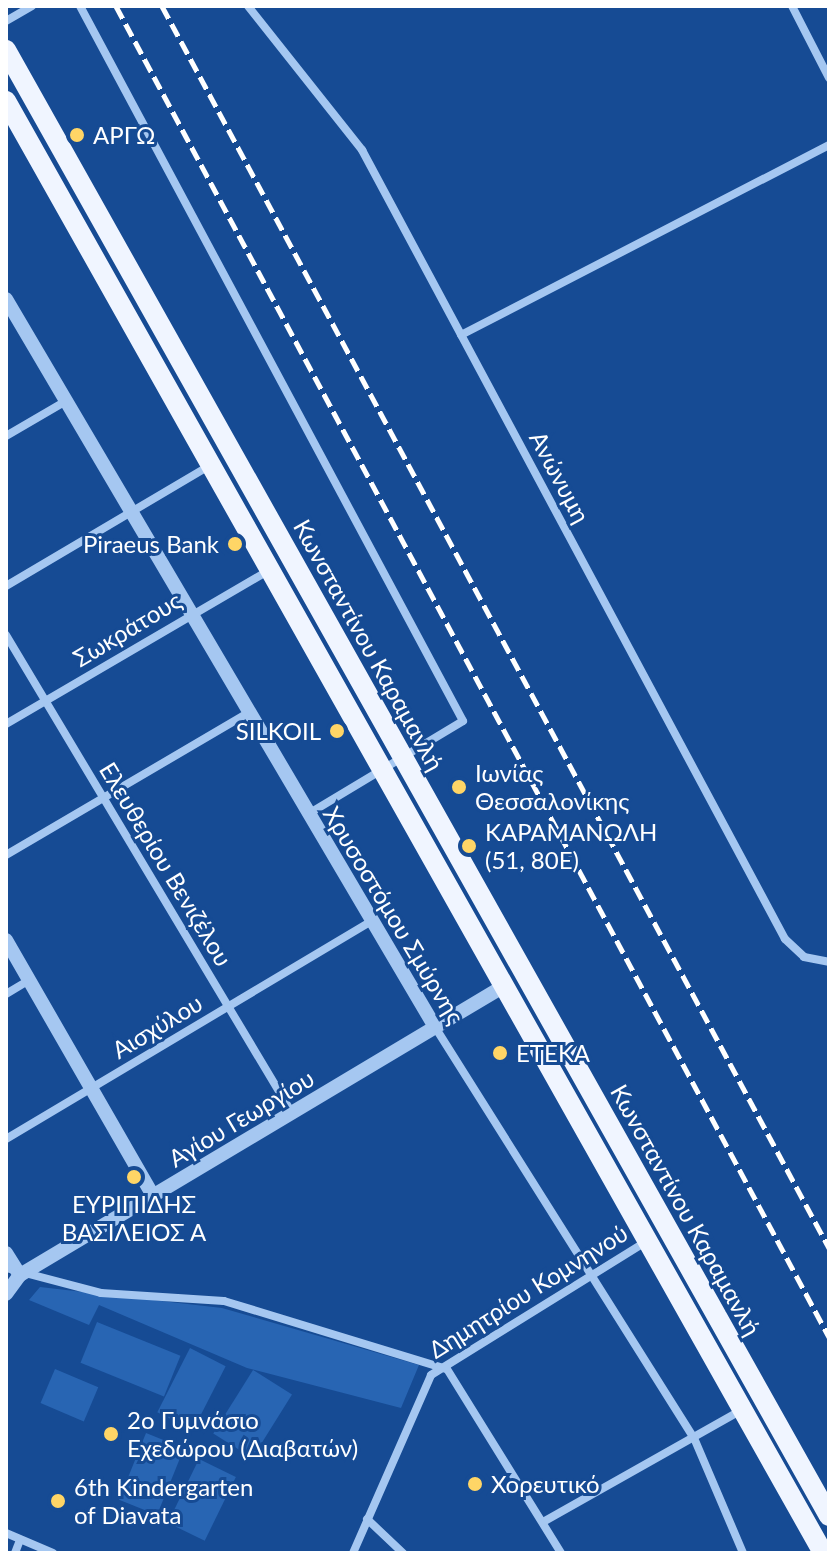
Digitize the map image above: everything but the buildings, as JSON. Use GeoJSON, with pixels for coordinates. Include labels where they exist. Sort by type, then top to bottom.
{"type":"FeatureCollection","features":[{"type":"Feature","properties":{"kind":"main road","name":"Κωνσταντίνου Καραμανλή"},"geometry":{"type":"LineString","coordinates":[[6,50],[829,1516]]}},
{"type":"Feature","properties":{"kind":"main road","name":"Κωνσταντίνου Καραμανλή"},"geometry":{"type":"LineString","coordinates":[[6,101],[823,1553]]}},
{"type":"Feature","properties":{"kind":"street"},"geometry":{"type":"LineString","coordinates":[[6,21],[32,6]]}},
{"type":"Feature","properties":{"kind":"street"},"geometry":{"type":"LineString","coordinates":[[80,6],[463,721],[307,815]]}},
{"type":"Feature","properties":{"kind":"street","name":"Ανώνυμη"},"geometry":{"type":"LineString","coordinates":[[248,6],[362,150],[785,939],[804,957],[829,962]]}},
{"type":"Feature","properties":{"kind":"street"},"geometry":{"type":"LineString","coordinates":[[792,6],[829,78]]}},
{"type":"Feature","properties":{"kind":"street"},"geometry":{"type":"LineString","coordinates":[[461,335],[829,145]]}},
{"type":"Feature","properties":{"kind":"street","name":"Χρυσοστόμου Σμύρνης"},"geometry":{"type":"LineString","coordinates":[[6,299],[370,922],[694,1438],[743,1553]]}},
{"type":"Feature","properties":{"kind":"street"},"geometry":{"type":"LineString","coordinates":[[6,436],[66,401]]}},
{"type":"Feature","properties":{"kind":"street"},"geometry":{"type":"LineString","coordinates":[[6,586],[211,465]]}},
{"type":"Feature","properties":{"kind":"street","name":"Σωκράτους"},"geometry":{"type":"LineString","coordinates":[[6,724],[270,570]]}},
{"type":"Feature","properties":{"kind":"street","name":"Ελευθερίου Βενιζέλου"},"geometry":{"type":"LineString","coordinates":[[6,635],[292,1113]]}},
{"type":"Feature","properties":{"kind":"street"},"geometry":{"type":"LineString","coordinates":[[6,855],[248,713]]}},
{"type":"Feature","properties":{"kind":"street","name":"Αισχύλου"},"geometry":{"type":"LineString","coordinates":[[6,1139],[370,922]]}},
{"type":"Feature","properties":{"kind":"street"},"geometry":{"type":"LineString","coordinates":[[6,940],[153,1196]]}},
{"type":"Feature","properties":{"kind":"street"},"geometry":{"type":"LineString","coordinates":[[6,994],[30,979]]}},
{"type":"Feature","properties":{"kind":"street","name":"Αγίου Γεωργίου"},"geometry":{"type":"LineString","coordinates":[[6,1294],[20,1275],[504,986]]}},
{"type":"Feature","properties":{"kind":"street","name":"Δημητρίου Κομνηνού"},"geometry":{"type":"LineString","coordinates":[[353,1553],[431,1375],[447,1369],[590,1275],[648,1241]]}},
{"type":"Feature","properties":{"kind":"street"},"geometry":{"type":"LineString","coordinates":[[6,1253],[20,1275]]}},
{"type":"Feature","properties":{"kind":"street"},"geometry":{"type":"LineString","coordinates":[[6,1268],[20,1275],[101,1293],[224,1301],[447,1369],[561,1553]]}},
{"type":"Feature","properties":{"kind":"street"},"geometry":{"type":"LineString","coordinates":[[543,1522],[742,1409]]}},
{"type":"Feature","properties":{"kind":"street"},"geometry":{"type":"LineString","coordinates":[[367,1519],[403,1553]]}},
{"type":"Feature","properties":{"kind":"street"},"geometry":{"type":"LineString","coordinates":[[6,1533],[53,1553]]}},
{"type":"Feature","properties":{"kind":"street"},"geometry":{"type":"LineString","coordinates":[[15,1553],[20,1540]]}},
{"type":"Feature","properties":{"kind":"shaded area"},"geometry":{"type":"Polygon","coordinates":[[[40,1287],[222,1308],[419,1365],[401,1408],[247,1368],[99,1305],[89,1325],[29,1300],[40,1287]]]}},
{"type":"Feature","properties":{"kind":"shaded area"},"geometry":{"type":"Polygon","coordinates":[[[97,1322],[180,1356],[164,1397],[81,1363],[97,1322]]]}},
{"type":"Feature","properties":{"kind":"shaded area"},"geometry":{"type":"Polygon","coordinates":[[[190,1348],[226,1366],[193,1430],[157,1412],[190,1348]]]}},
{"type":"Feature","properties":{"kind":"shaded area"},"geometry":{"type":"Polygon","coordinates":[[[55,1369],[98,1387],[84,1421],[41,1403],[55,1369]]]}},
{"type":"Feature","properties":{"kind":"shaded area"},"geometry":{"type":"Polygon","coordinates":[[[253,1370],[292,1394],[252,1458],[213,1434],[253,1370]]]}},
{"type":"Feature","properties":{"kind":"shaded area"},"geometry":{"type":"Polygon","coordinates":[[[146,1433],[184,1448],[157,1515],[119,1500],[146,1433]]]}},
{"type":"Feature","properties":{"kind":"shaded area"},"geometry":{"type":"Polygon","coordinates":[[[199,1459],[236,1477],[205,1541],[168,1523],[199,1459]]]}},
{"type":"Feature","properties":{"kind":"railway"},"geometry":{"type":"LineString","coordinates":[[116,6],[829,1337]]}},
{"type":"Feature","properties":{"kind":"railway"},"geometry":{"type":"LineString","coordinates":[[162,6],[829,1248]]}},
{"type":"Feature","properties":{"kind":"place","name":"ΑΡΓΩ"},"geometry":{"type":"Point","coordinates":[77,135]}},
{"type":"Feature","properties":{"kind":"place","name":"Piraeus Bank"},"geometry":{"type":"Point","coordinates":[235,544]}},
{"type":"Feature","properties":{"kind":"place","name":"SILKOIL"},"geometry":{"type":"Point","coordinates":[337,731]}},
{"type":"Feature","properties":{"kind":"place","name":"Ιωνίας Θεσσαλονίκης"},"geometry":{"type":"Point","coordinates":[459,787]}},
{"type":"Feature","properties":{"kind":"place","name":"ΚΑΡΑΜΑΝΩΛΗ (51, 80Ε)"},"geometry":{"type":"Point","coordinates":[469,846]}},
{"type":"Feature","properties":{"kind":"place","name":"ΕΤΕΚΑ"},"geometry":{"type":"Point","coordinates":[500,1053]}},
{"type":"Feature","properties":{"kind":"place","name":"ΕΥΡΙΠΙΔΗΣ ΒΑΣΙΛΕΙΟΣ Α"},"geometry":{"type":"Point","coordinates":[134,1177]}},
{"type":"Feature","properties":{"kind":"place","name":"2ο Γυμνάσιο Εχεδώρου (Διαβατών)"},"geometry":{"type":"Point","coordinates":[111,1434]}},
{"type":"Feature","properties":{"kind":"place","name":"Χορευτικό"},"geometry":{"type":"Point","coordinates":[475,1484]}},
{"type":"Feature","properties":{"kind":"place","name":"6th Kindergarten of Diavata"},"geometry":{"type":"Point","coordinates":[58,1501]}}]}
